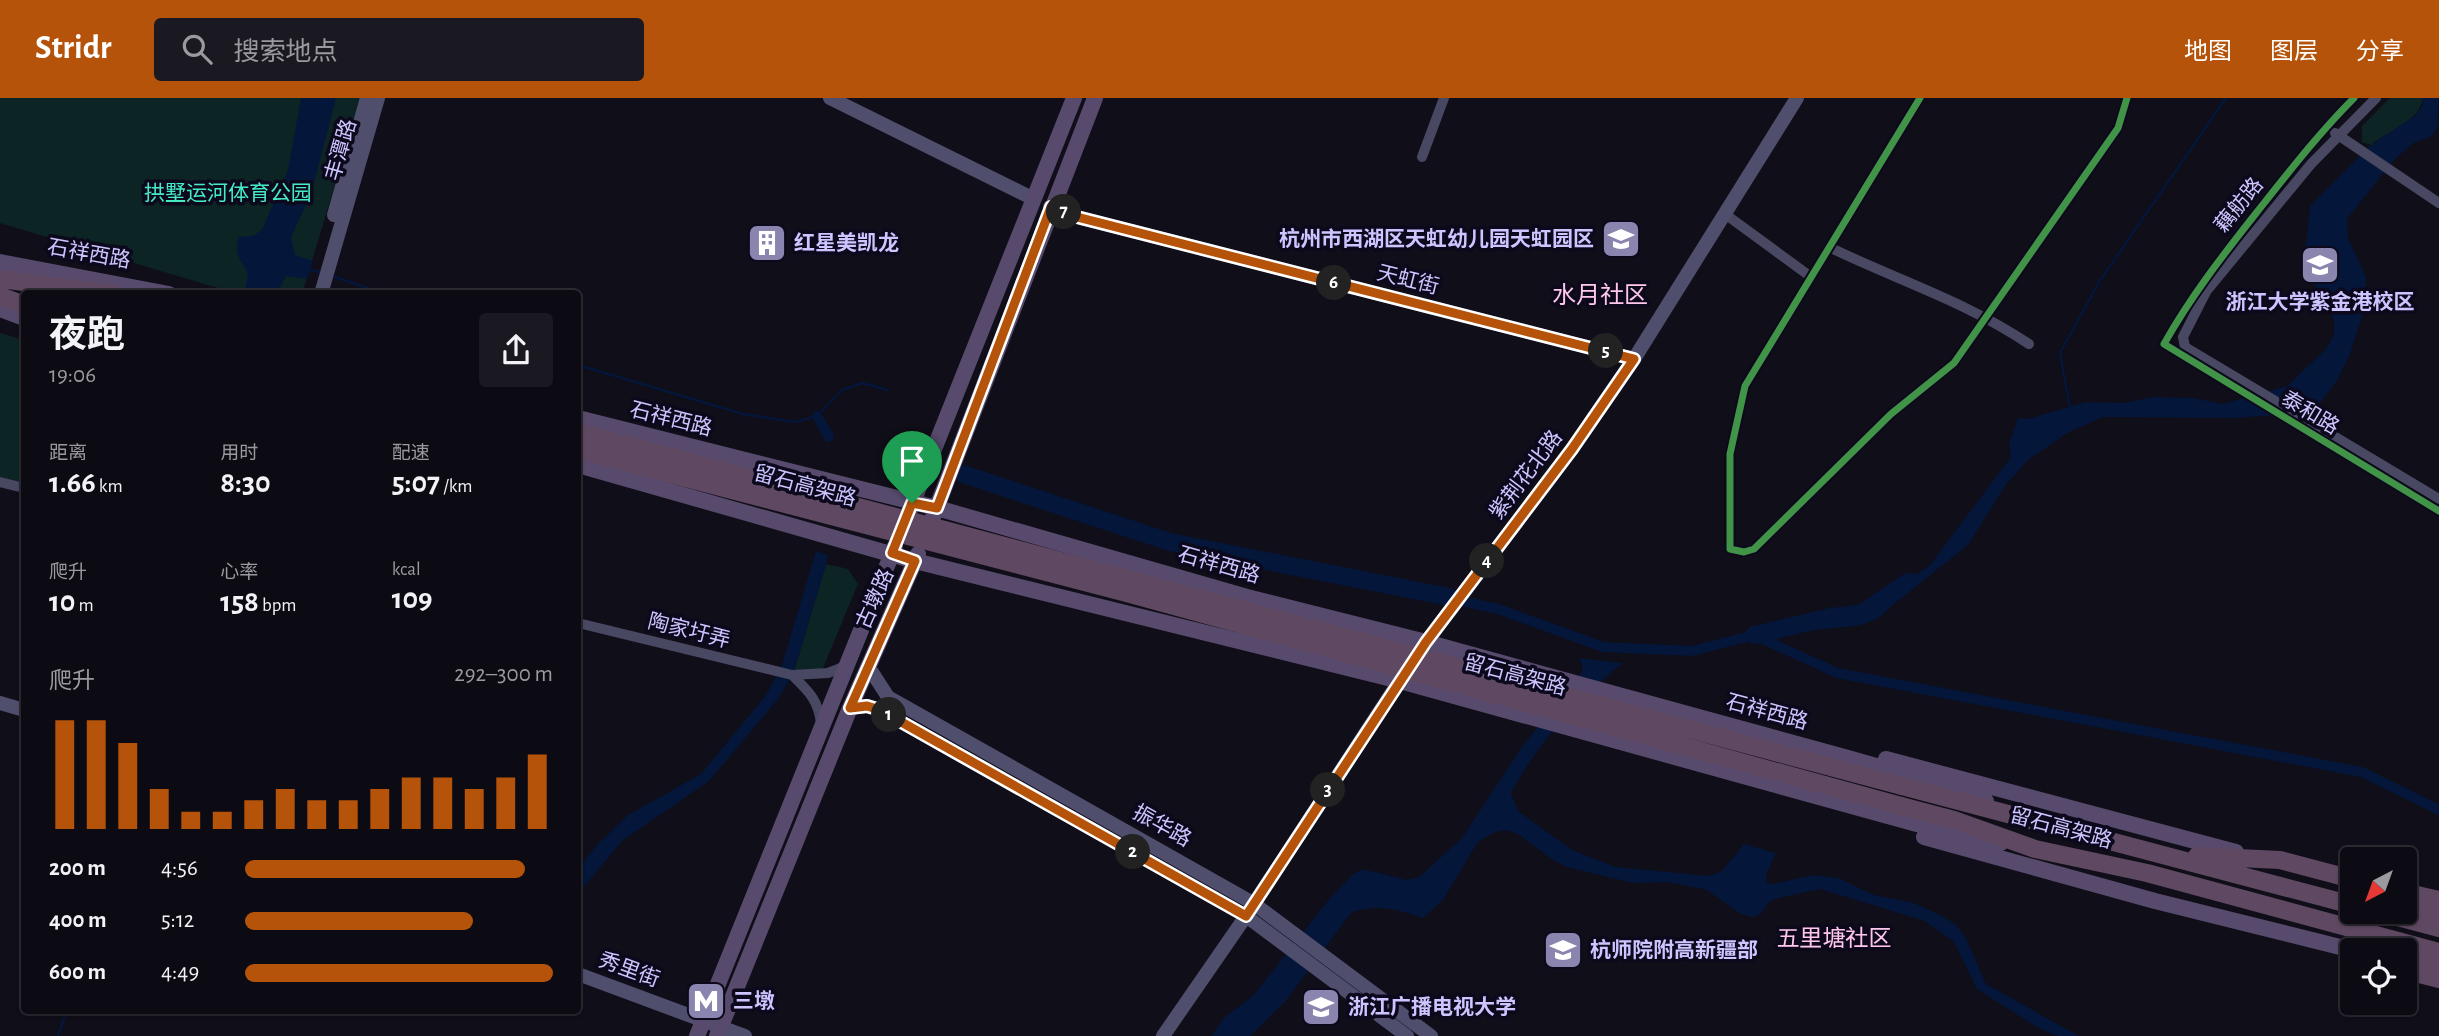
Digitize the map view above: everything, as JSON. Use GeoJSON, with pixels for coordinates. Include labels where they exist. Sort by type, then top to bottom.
{"type":"FeatureCollection","features":[{"type":"Feature","properties":{"kind":"highway"},"geometry":{"type":"LineString","coordinates":[[0,279],[86,290]]}},
{"type":"Feature","properties":{"kind":"highway"},"geometry":{"type":"LineString","coordinates":[[0,279],[47,290]]}},
{"type":"Feature","properties":{"kind":"highway"},"geometry":{"type":"LineString","coordinates":[[0,296],[21,303]]}},
{"type":"Feature","properties":{"kind":"highway","name":"留石高架路"},"geometry":{"type":"LineString","coordinates":[[581,433],[2340,902]]}},
{"type":"Feature","properties":{"kind":"highway","name":"留石高架路"},"geometry":{"type":"LineString","coordinates":[[581,451],[1123,592],[1954,820],[2035,849],[2147,873],[2439,952]]}},
{"type":"Feature","properties":{"kind":"highway"},"geometry":{"type":"LineString","coordinates":[[2156,853],[2280,860]]}},
{"type":"Feature","properties":{"kind":"highway","name":"石祥西路"},"geometry":{"type":"LineString","coordinates":[[2280,860],[2340,875]]}},
{"type":"Feature","properties":{"kind":"highway"},"geometry":{"type":"LineString","coordinates":[[2147,873],[2272,919],[2344,938]]}},
{"type":"Feature","properties":{"kind":"highway"},"geometry":{"type":"LineString","coordinates":[[2246,876],[2340,892]]}},
{"type":"Feature","properties":{"kind":"highway"},"geometry":{"type":"LineString","coordinates":[[2417,895],[2439,900]]}},
{"type":"Feature","properties":{"kind":"highway"},"geometry":{"type":"LineString","coordinates":[[2417,908],[2439,913]]}},
{"type":"Feature","properties":{"kind":"highway"},"geometry":{"type":"LineString","coordinates":[[2417,922],[2439,928]]}},
{"type":"Feature","properties":{"kind":"highway"},"geometry":{"type":"LineString","coordinates":[[2417,960],[2439,969]]}},
{"type":"Feature","properties":{"kind":"highway"},"geometry":{"type":"LineString","coordinates":[[2417,973],[2439,979]]}},
{"type":"Feature","properties":{"kind":"main road","name":"丰潭路"},"geometry":{"type":"LineString","coordinates":[[322,277],[367,98]]}},
{"type":"Feature","properties":{"kind":"main road","name":"丰潭路"},"geometry":{"type":"LineString","coordinates":[[322,277],[378,98]]}},
{"type":"Feature","properties":{"kind":"main road"},"geometry":{"type":"LineString","coordinates":[[830,98],[1034,200]]}},
{"type":"Feature","properties":{"kind":"main road","name":"古墩路"},"geometry":{"type":"LineString","coordinates":[[697,1036],[1074,98]]}},
{"type":"Feature","properties":{"kind":"main road","name":"古墩路"},"geometry":{"type":"LineString","coordinates":[[719,1031],[850,708],[937,508],[1095,98]]}},
{"type":"Feature","properties":{"kind":"main road","name":"紫荆花北路"},"geometry":{"type":"LineString","coordinates":[[1163,1036],[1250,910],[1426,642],[1572,449],[1634,359],[1797,98]]}},
{"type":"Feature","properties":{"kind":"main road","name":"天虹街"},"geometry":{"type":"LineString","coordinates":[[1051,207],[1073,216],[1634,359]]}},
{"type":"Feature","properties":{"kind":"main road","name":"石祥西路"},"geometry":{"type":"LineString","coordinates":[[0,262],[153,290]]}},
{"type":"Feature","properties":{"kind":"main road"},"geometry":{"type":"LineString","coordinates":[[132,285],[146,290]]}},
{"type":"Feature","properties":{"kind":"main road"},"geometry":{"type":"LineString","coordinates":[[0,309],[21,317]]}},
{"type":"Feature","properties":{"kind":"main road","name":"石祥西路"},"geometry":{"type":"LineString","coordinates":[[581,419],[937,508],[1247,597],[1426,642],[1848,758],[1943,785],[2024,816]]}},
{"type":"Feature","properties":{"kind":"main road"},"geometry":{"type":"LineString","coordinates":[[581,466],[915,561],[1400,681],[1953,834],[2035,849]]}},
{"type":"Feature","properties":{"kind":"main road","name":"振华路"},"geometry":{"type":"LineString","coordinates":[[869,666],[888,696],[1250,910],[1274,935],[1324,964],[1431,1036]]}},
{"type":"Feature","properties":{"kind":"main road"},"geometry":{"type":"LineString","coordinates":[[0,703],[21,709]]}},
{"type":"Feature","properties":{"kind":"main road","name":"振华路"},"geometry":{"type":"LineString","coordinates":[[850,708],[867,706],[880,710],[1250,910],[1284,923],[1324,964],[1407,1036]]}},
{"type":"Feature","properties":{"kind":"main road","name":"石祥西路"},"geometry":{"type":"LineString","coordinates":[[1848,758],[1911,764],[2221,849],[2280,860]]}},
{"type":"Feature","properties":{"kind":"main road"},"geometry":{"type":"LineString","coordinates":[[1780,787],[1954,847],[2340,947]]}},
{"type":"Feature","properties":{"kind":"main road"},"geometry":{"type":"LineString","coordinates":[[2417,965],[2439,969]]}},
{"type":"Feature","properties":{"kind":"main road","name":"秀里街"},"geometry":{"type":"LineString","coordinates":[[581,975],[704,1020],[719,1031],[746,1036]]}},
{"type":"Feature","properties":{"kind":"street"},"geometry":{"type":"LineString","coordinates":[[1422,157],[1444,98]]}},
{"type":"Feature","properties":{"kind":"street"},"geometry":{"type":"LineString","coordinates":[[1920,98],[1745,386],[1730,454],[1730,549],[1744,552],[1754,549],[1891,414],[1954,363],[1989,317],[2118,128],[2127,98]]}},
{"type":"Feature","properties":{"kind":"street","name":"藕舫路"},"geometry":{"type":"LineString","coordinates":[[2167,346],[2188,302],[2219,260],[2327,127],[2354,98]]}},
{"type":"Feature","properties":{"kind":"street","name":"藕舫路"},"geometry":{"type":"LineString","coordinates":[[2167,346],[2207,290],[2283,196],[2376,98]]}},
{"type":"Feature","properties":{"kind":"street"},"geometry":{"type":"LineString","coordinates":[[2327,127],[2439,203]]}},
{"type":"Feature","properties":{"kind":"street"},"geometry":{"type":"LineString","coordinates":[[1724,214],[1811,277]]}},
{"type":"Feature","properties":{"kind":"street"},"geometry":{"type":"LineString","coordinates":[[1829,247],[1891,278],[1930,289],[1989,317],[2029,344]]}},
{"type":"Feature","properties":{"kind":"street"},"geometry":{"type":"LineString","coordinates":[[2207,290],[2183,337],[2185,347],[2248,389]]}},
{"type":"Feature","properties":{"kind":"street","name":"泰和路"},"geometry":{"type":"LineString","coordinates":[[2167,346],[2248,389],[2439,511]]}},
{"type":"Feature","properties":{"kind":"street","name":"泰和路"},"geometry":{"type":"LineString","coordinates":[[2300,422],[2439,499]]}},
{"type":"Feature","properties":{"kind":"street"},"geometry":{"type":"LineString","coordinates":[[0,482],[21,487]]}},
{"type":"Feature","properties":{"kind":"street","name":"陶家圩弄"},"geometry":{"type":"LineString","coordinates":[[581,624],[792,675],[828,673],[847,666]]}},
{"type":"Feature","properties":{"kind":"street"},"geometry":{"type":"LineString","coordinates":[[792,675],[817,702],[822,728]]}},
{"type":"Feature","properties":{"kind":"green space","name":"拱墅运河体育公园"},"geometry":{"type":"Polygon","coordinates":[[[0,98],[361,98],[303,290],[225,290],[0,223],[0,98]]]}},
{"type":"Feature","properties":{"kind":"green space"},"geometry":{"type":"Polygon","coordinates":[[[2390,98],[2422,98],[2421,106],[2410,119],[2371,145],[2362,142],[2362,126],[2390,98]]]}},
{"type":"Feature","properties":{"kind":"green space"},"geometry":{"type":"Polygon","coordinates":[[[0,333],[21,339],[21,486],[0,482],[0,333]]]}},
{"type":"Feature","properties":{"kind":"green space"},"geometry":{"type":"Polygon","coordinates":[[[826,564],[848,569],[858,584],[823,668],[810,673],[794,671],[826,564]]]}},
{"type":"Feature","properties":{"kind":"water"},"geometry":{"type":"Polygon","coordinates":[[[301,98],[336,98],[311,194],[291,237],[295,255],[313,261],[307,279],[286,276],[278,290],[245,289],[248,274],[237,253],[239,237],[253,236],[262,230],[288,170],[301,98]]]}},
{"type":"Feature","properties":{"kind":"water"},"geometry":{"type":"Polygon","coordinates":[[[2422,98],[2439,98],[2437,129],[2432,136],[2412,144],[2393,161],[2347,219],[2348,238],[2366,277],[2365,307],[2350,354],[2338,379],[2321,402],[2303,413],[2236,418],[2103,417],[2067,433],[2027,461],[2005,486],[1968,545],[1881,616],[1855,626],[1816,630],[1814,612],[1860,604],[1905,573],[1917,574],[1930,565],[2011,457],[2009,444],[2018,418],[2028,419],[2086,402],[2125,403],[2152,397],[2193,398],[2223,404],[2287,386],[2326,349],[2334,334],[2334,320],[2326,300],[2308,276],[2306,246],[2310,206],[2371,145],[2416,115],[2423,105],[2422,98]]]}},
{"type":"Feature","properties":{"kind":"water"},"geometry":{"type":"Polygon","coordinates":[[[816,551],[828,555],[794,671],[779,698],[709,781],[622,841],[581,890],[581,865],[597,845],[628,815],[701,774],[766,695],[782,665],[816,551]]]}},
{"type":"Feature","properties":{"kind":"water"},"geometry":{"type":"Polygon","coordinates":[[[1579,658],[1623,663],[1575,706],[1533,757],[1511,793],[1518,811],[1572,850],[1616,867],[1709,876],[1722,871],[1744,844],[1776,853],[1766,875],[1767,883],[1774,884],[1812,875],[1839,878],[1874,895],[1914,903],[1955,924],[1965,936],[1986,984],[2079,1036],[2058,1036],[2040,1029],[1977,989],[1954,942],[1925,921],[1820,889],[1775,899],[1769,902],[1761,914],[1752,917],[1741,914],[1707,890],[1668,882],[1633,883],[1567,867],[1518,834],[1506,830],[1493,833],[1478,842],[1443,900],[1423,918],[1379,908],[1351,913],[1285,1002],[1250,1036],[1211,1036],[1225,1017],[1253,996],[1330,898],[1353,874],[1363,869],[1407,880],[1419,877],[1462,838],[1521,748],[1580,674],[1583,667],[1579,658]]]}},
{"type":"Feature","properties":{"kind":"waterway"},"geometry":{"type":"LineString","coordinates":[[2070,409],[2060,353],[2099,282],[2226,98]]}},
{"type":"Feature","properties":{"kind":"waterway"},"geometry":{"type":"LineString","coordinates":[[309,269],[322,273]]}},
{"type":"Feature","properties":{"kind":"waterway"},"geometry":{"type":"LineString","coordinates":[[332,276],[373,290]]}},
{"type":"Feature","properties":{"kind":"waterway"},"geometry":{"type":"LineString","coordinates":[[581,366],[743,414],[795,422],[817,416],[842,390],[862,383],[888,390]]}},
{"type":"Feature","properties":{"kind":"waterway"},"geometry":{"type":"LineString","coordinates":[[817,416],[829,437]]}},
{"type":"Feature","properties":{"kind":"waterway"},"geometry":{"type":"LineString","coordinates":[[963,474],[1170,542],[1449,597]]}},
{"type":"Feature","properties":{"kind":"waterway"},"geometry":{"type":"LineString","coordinates":[[1466,602],[1498,609],[1603,647],[1692,651],[1754,635],[1837,673],[2362,772],[2439,810]]}},
{"type":"Feature","properties":{"kind":"waterway"},"geometry":{"type":"LineString","coordinates":[[1754,635],[1835,616]]}},
{"type":"Feature","properties":{"kind":"waterway"},"geometry":{"type":"LineString","coordinates":[[58,1036],[65,1014]]}},
{"type":"Feature","properties":{"kind":"cycle path"},"geometry":{"type":"LineString","coordinates":[[1920,98],[1745,386],[1730,454],[1730,549],[1744,552],[1754,549],[1891,414],[1954,363],[2118,128],[2127,98]]}},
{"type":"Feature","properties":{"kind":"cycle path"},"geometry":{"type":"LineString","coordinates":[[2354,98],[2304,153],[2232,244],[2196,292],[2164,344],[2439,511]]}},
{"type":"Feature","properties":{"kind":"cycle path"},"geometry":{"type":"LineString","coordinates":[[1050,207],[1073,216],[1634,359]]}},
{"type":"Feature","properties":{"kind":"place","name":"杭州市西湖区天虹幼儿园天虹园区"},"geometry":{"type":"Point","coordinates":[1621,239]}},
{"type":"Feature","properties":{"kind":"place","name":"红星美凯龙"},"geometry":{"type":"Point","coordinates":[767,243]}},
{"type":"Feature","properties":{"kind":"place","name":"浙江大学紫金港校区"},"geometry":{"type":"Point","coordinates":[2320,265]}},
{"type":"Feature","properties":{"kind":"place","name":"杭师院附高新疆部"},"geometry":{"type":"Point","coordinates":[1563,950]}},
{"type":"Feature","properties":{"kind":"place","name":"三墩"},"geometry":{"type":"Point","coordinates":[706,1001]}},
{"type":"Feature","properties":{"kind":"place","name":"浙江广播电视大学"},"geometry":{"type":"Point","coordinates":[1321,1007]}},
{"type":"Feature","properties":{"kind":"district","name":"水月社区"},"geometry":{"type":"Point","coordinates":[1600,296]}},
{"type":"Feature","properties":{"kind":"district","name":"五里塘社区"},"geometry":{"type":"Point","coordinates":[1834,939]}},
{"type":"Feature","properties":{"kind":"route"},"geometry":{"type":"LineString","coordinates":[[1051,207],[1073,216],[1634,359],[1572,449],[1426,642],[1246,916],[880,710],[867,706],[850,708],[915,561],[892,553],[912,503],[937,508],[1051,207]]}}]}
